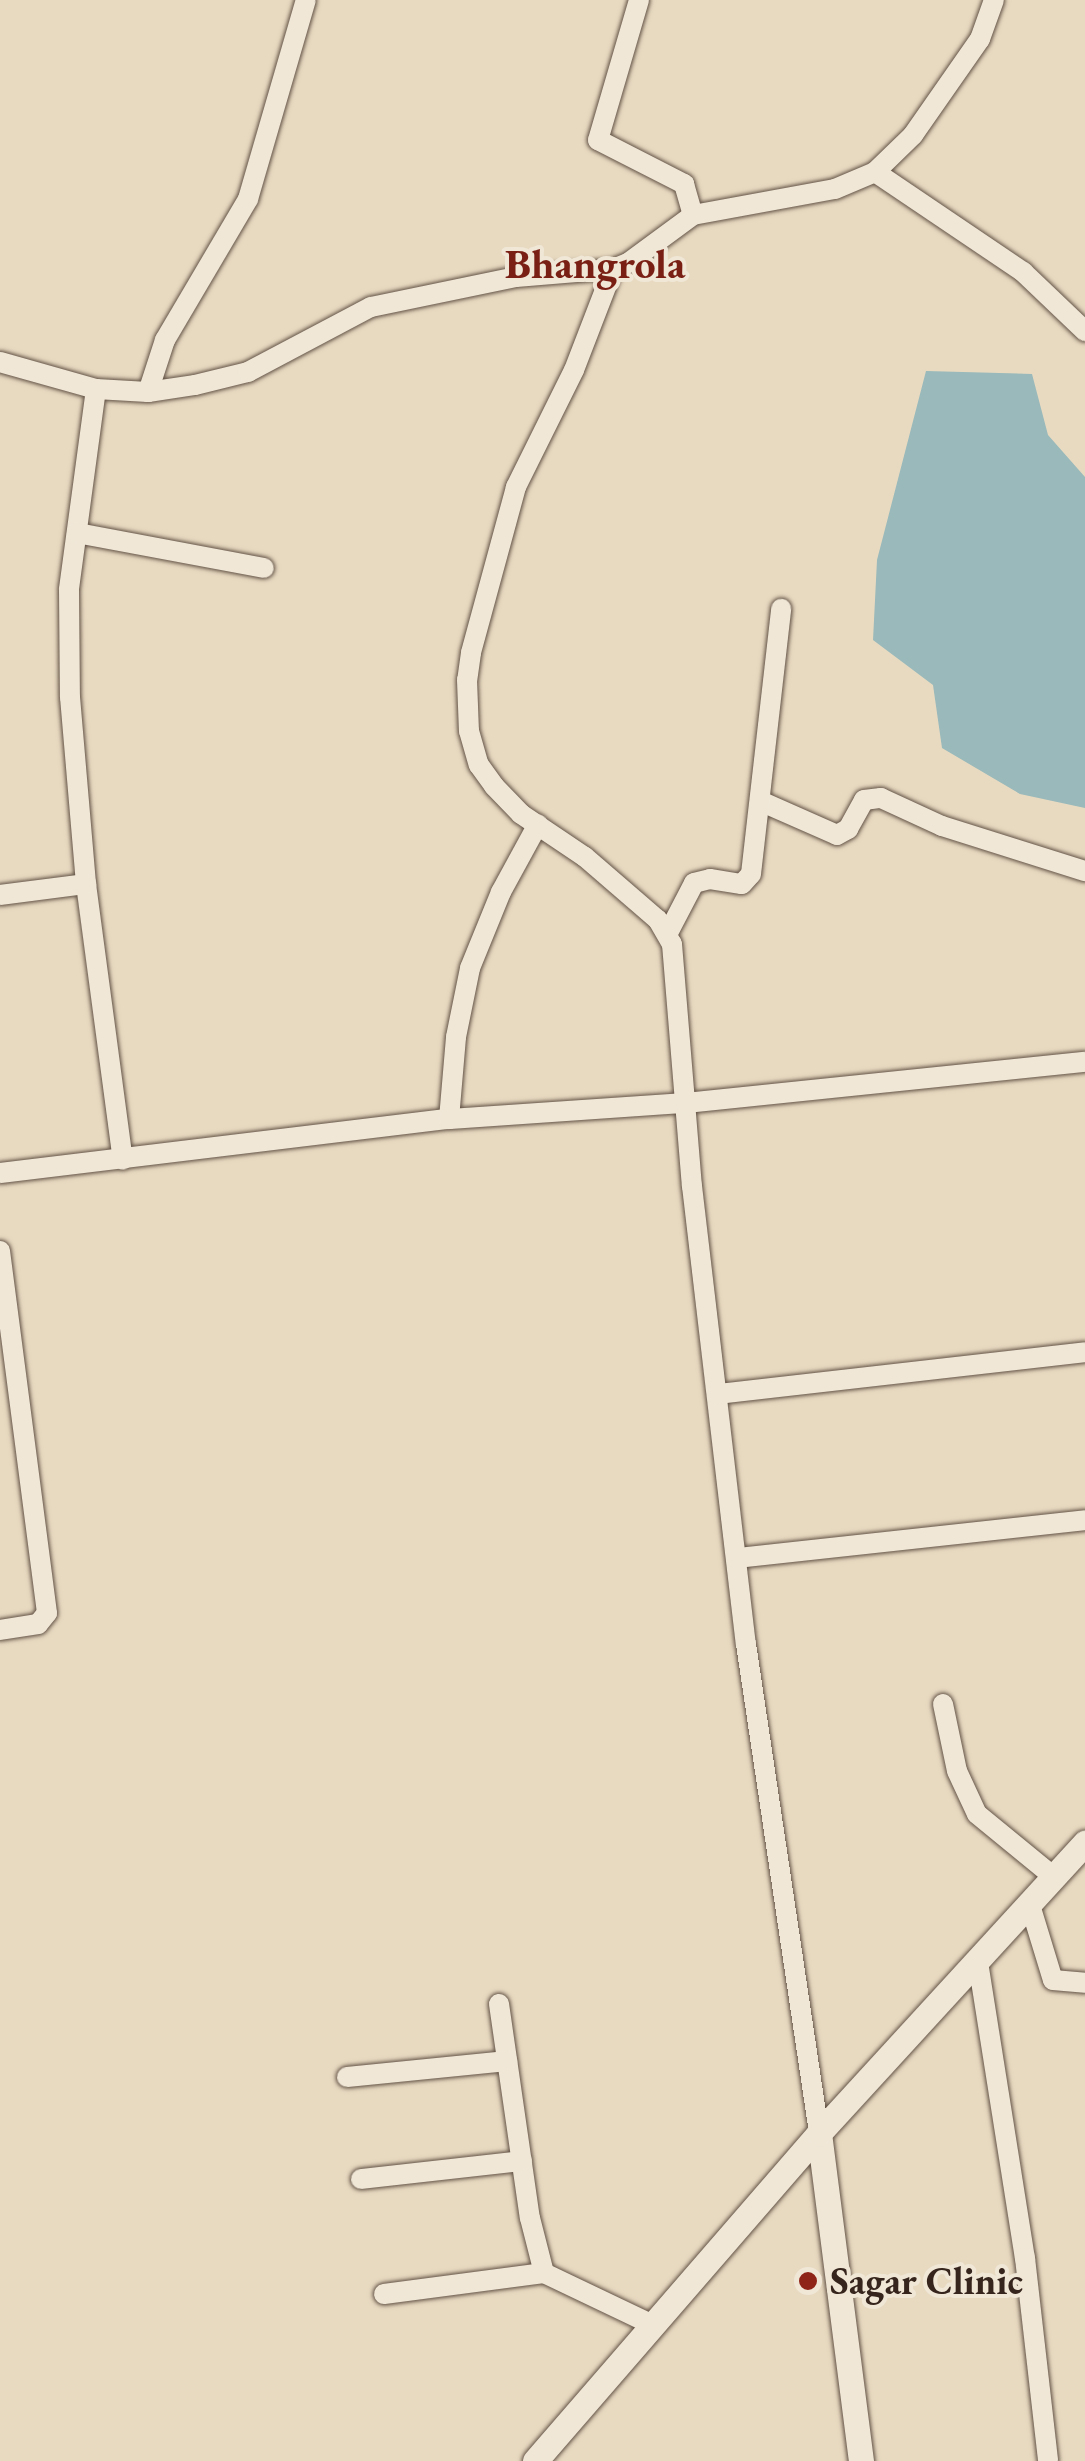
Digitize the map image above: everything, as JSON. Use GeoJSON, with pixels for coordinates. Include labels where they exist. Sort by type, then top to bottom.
{"type":"FeatureCollection","features":[{"type":"Feature","properties":{"kind":"street"},"geometry":{"type":"LineString","coordinates":[[148,392],[165,340],[248,198],[306,0]]}},
{"type":"Feature","properties":{"kind":"street"},"geometry":{"type":"LineString","coordinates":[[639,0],[598,140],[684,184],[693,215]]}},
{"type":"Feature","properties":{"kind":"street"},"geometry":{"type":"LineString","coordinates":[[0,362],[96,389],[148,392],[248,372],[372,307],[516,276],[613,269],[628,263],[693,215],[819,192],[875,172],[912,135],[968,56],[993,14],[994,0]]}},
{"type":"Feature","properties":{"kind":"street"},"geometry":{"type":"LineString","coordinates":[[875,172],[1023,272],[1085,331]]}},
{"type":"Feature","properties":{"kind":"street"},"geometry":{"type":"LineString","coordinates":[[613,269],[574,370],[516,487],[467,680],[469,731],[479,765],[494,786],[538,824],[586,856],[668,933],[674,960],[686,1103],[737,1558],[819,2132],[860,2461]]}},
{"type":"Feature","properties":{"kind":"street"},"geometry":{"type":"LineString","coordinates":[[96,389],[69,590],[69,679],[86,884],[123,1160]]}},
{"type":"Feature","properties":{"kind":"street"},"geometry":{"type":"LineString","coordinates":[[77,534],[264,568]]}},
{"type":"Feature","properties":{"kind":"street"},"geometry":{"type":"LineString","coordinates":[[668,933],[694,883],[710,880],[742,884],[751,874],[782,609]]}},
{"type":"Feature","properties":{"kind":"street"},"geometry":{"type":"LineString","coordinates":[[760,801],[837,835],[848,828],[864,800],[881,798],[942,826],[1085,871]]}},
{"type":"Feature","properties":{"kind":"street"},"geometry":{"type":"LineString","coordinates":[[450,1119],[456,1037],[470,968],[501,892],[538,824]]}},
{"type":"Feature","properties":{"kind":"street"},"geometry":{"type":"LineString","coordinates":[[0,895],[86,884]]}},
{"type":"Feature","properties":{"kind":"street"},"geometry":{"type":"LineString","coordinates":[[0,1173],[450,1119],[686,1103],[1085,1062]]}},
{"type":"Feature","properties":{"kind":"street"},"geometry":{"type":"LineString","coordinates":[[0,1251],[47,1613],[38,1624],[0,1630]]}},
{"type":"Feature","properties":{"kind":"street"},"geometry":{"type":"LineString","coordinates":[[718,1394],[1085,1352]]}},
{"type":"Feature","properties":{"kind":"street"},"geometry":{"type":"LineString","coordinates":[[737,1558],[1085,1520]]}},
{"type":"Feature","properties":{"kind":"street"},"geometry":{"type":"LineString","coordinates":[[943,1704],[957,1771],[978,1814],[1054,1877]]}},
{"type":"Feature","properties":{"kind":"street"},"geometry":{"type":"LineString","coordinates":[[535,2461],[819,2132],[1085,1843]]}},
{"type":"Feature","properties":{"kind":"street"},"geometry":{"type":"LineString","coordinates":[[1030,1905],[1053,1980],[1085,1983]]}},
{"type":"Feature","properties":{"kind":"street"},"geometry":{"type":"LineString","coordinates":[[978,1962],[1025,2258],[1048,2461]]}},
{"type":"Feature","properties":{"kind":"street"},"geometry":{"type":"LineString","coordinates":[[499,2004],[534,2244],[544,2272]]}},
{"type":"Feature","properties":{"kind":"street"},"geometry":{"type":"LineString","coordinates":[[348,2077],[507,2061]]}},
{"type":"Feature","properties":{"kind":"street"},"geometry":{"type":"LineString","coordinates":[[360,2179],[522,2162]]}},
{"type":"Feature","properties":{"kind":"street"},"geometry":{"type":"LineString","coordinates":[[384,2294],[544,2272],[651,2324]]}},
{"type":"Feature","properties":{"kind":"water"},"geometry":{"type":"Polygon","coordinates":[[[926,371],[1032,374],[1048,435],[1085,477],[1085,808],[1020,794],[942,748],[933,685],[873,640],[877,560],[926,371]]]}},
{"type":"Feature","properties":{"kind":"place","name":"Sagar Clinic"},"geometry":{"type":"Point","coordinates":[808,2281]}},
{"type":"Feature","properties":{"kind":"district","name":"Bhangrola"},"geometry":{"type":"Point","coordinates":[595,264]}}]}
